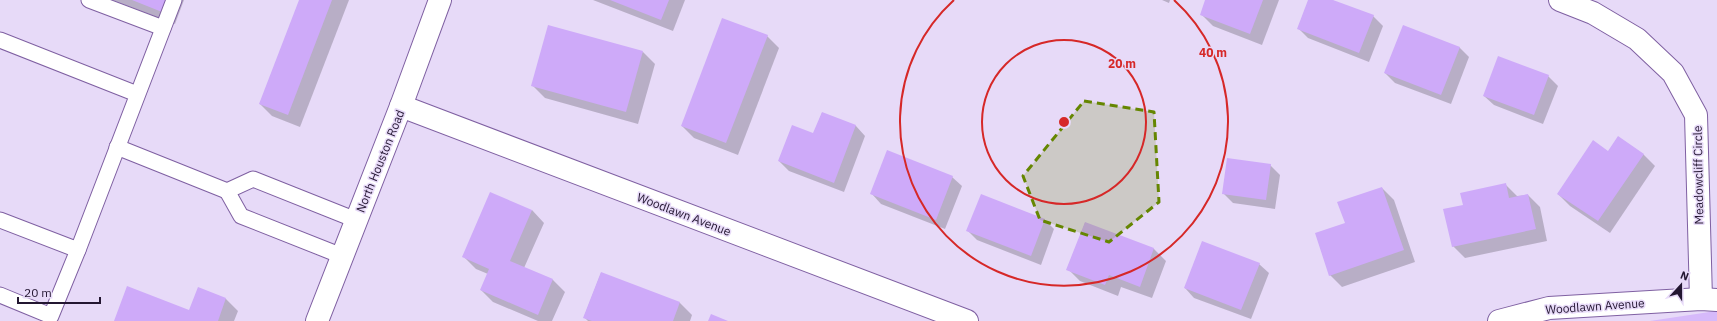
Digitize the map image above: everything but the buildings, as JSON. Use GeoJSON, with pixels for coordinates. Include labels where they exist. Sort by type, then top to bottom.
{"type":"FeatureCollection","features":[{"type":"Feature","properties":{"kind":"street","name":"North Houston Road"},"geometry":{"type":"LineString","coordinates":[[317,321],[401,106],[440,0]]}},
{"type":"Feature","properties":{"kind":"street","name":"Meadowcliff Circle"},"geometry":{"type":"LineString","coordinates":[[1560,0],[1592,12],[1637,39],[1673,73],[1696,115],[1709,300]]}},
{"type":"Feature","properties":{"kind":"street","name":"Woodlawn Avenue"},"geometry":{"type":"LineString","coordinates":[[401,106],[968,321]]}},
{"type":"Feature","properties":{"kind":"street","name":"Woodlawn Avenue"},"geometry":{"type":"LineString","coordinates":[[1499,321],[1550,308],[1709,300]]}},
{"type":"Feature","properties":{"kind":"lane"},"geometry":{"type":"LineString","coordinates":[[89,0],[163,28]]}},
{"type":"Feature","properties":{"kind":"lane"},"geometry":{"type":"LineString","coordinates":[[0,295],[51,316],[78,250],[174,0]]}},
{"type":"Feature","properties":{"kind":"lane"},"geometry":{"type":"LineString","coordinates":[[0,40],[138,94]]}},
{"type":"Feature","properties":{"kind":"lane"},"geometry":{"type":"LineString","coordinates":[[117,148],[227,191],[242,216],[342,256]]}},
{"type":"Feature","properties":{"kind":"lane"},"geometry":{"type":"LineString","coordinates":[[227,191],[253,179],[356,220]]}},
{"type":"Feature","properties":{"kind":"lane"},"geometry":{"type":"LineString","coordinates":[[0,220],[78,250]]}},
{"type":"Feature","properties":{"kind":"highlighted area"},"geometry":{"type":"Polygon","coordinates":[[[1084,101],[1154,112],[1159,202],[1109,242],[1040,220],[1023,176],[1084,101]]]}},
{"type":"Feature","properties":{"kind":"shaded area"},"geometry":{"type":"Polygon","coordinates":[[[1717,311],[1717,321],[1650,321],[1717,311]]]}}]}
